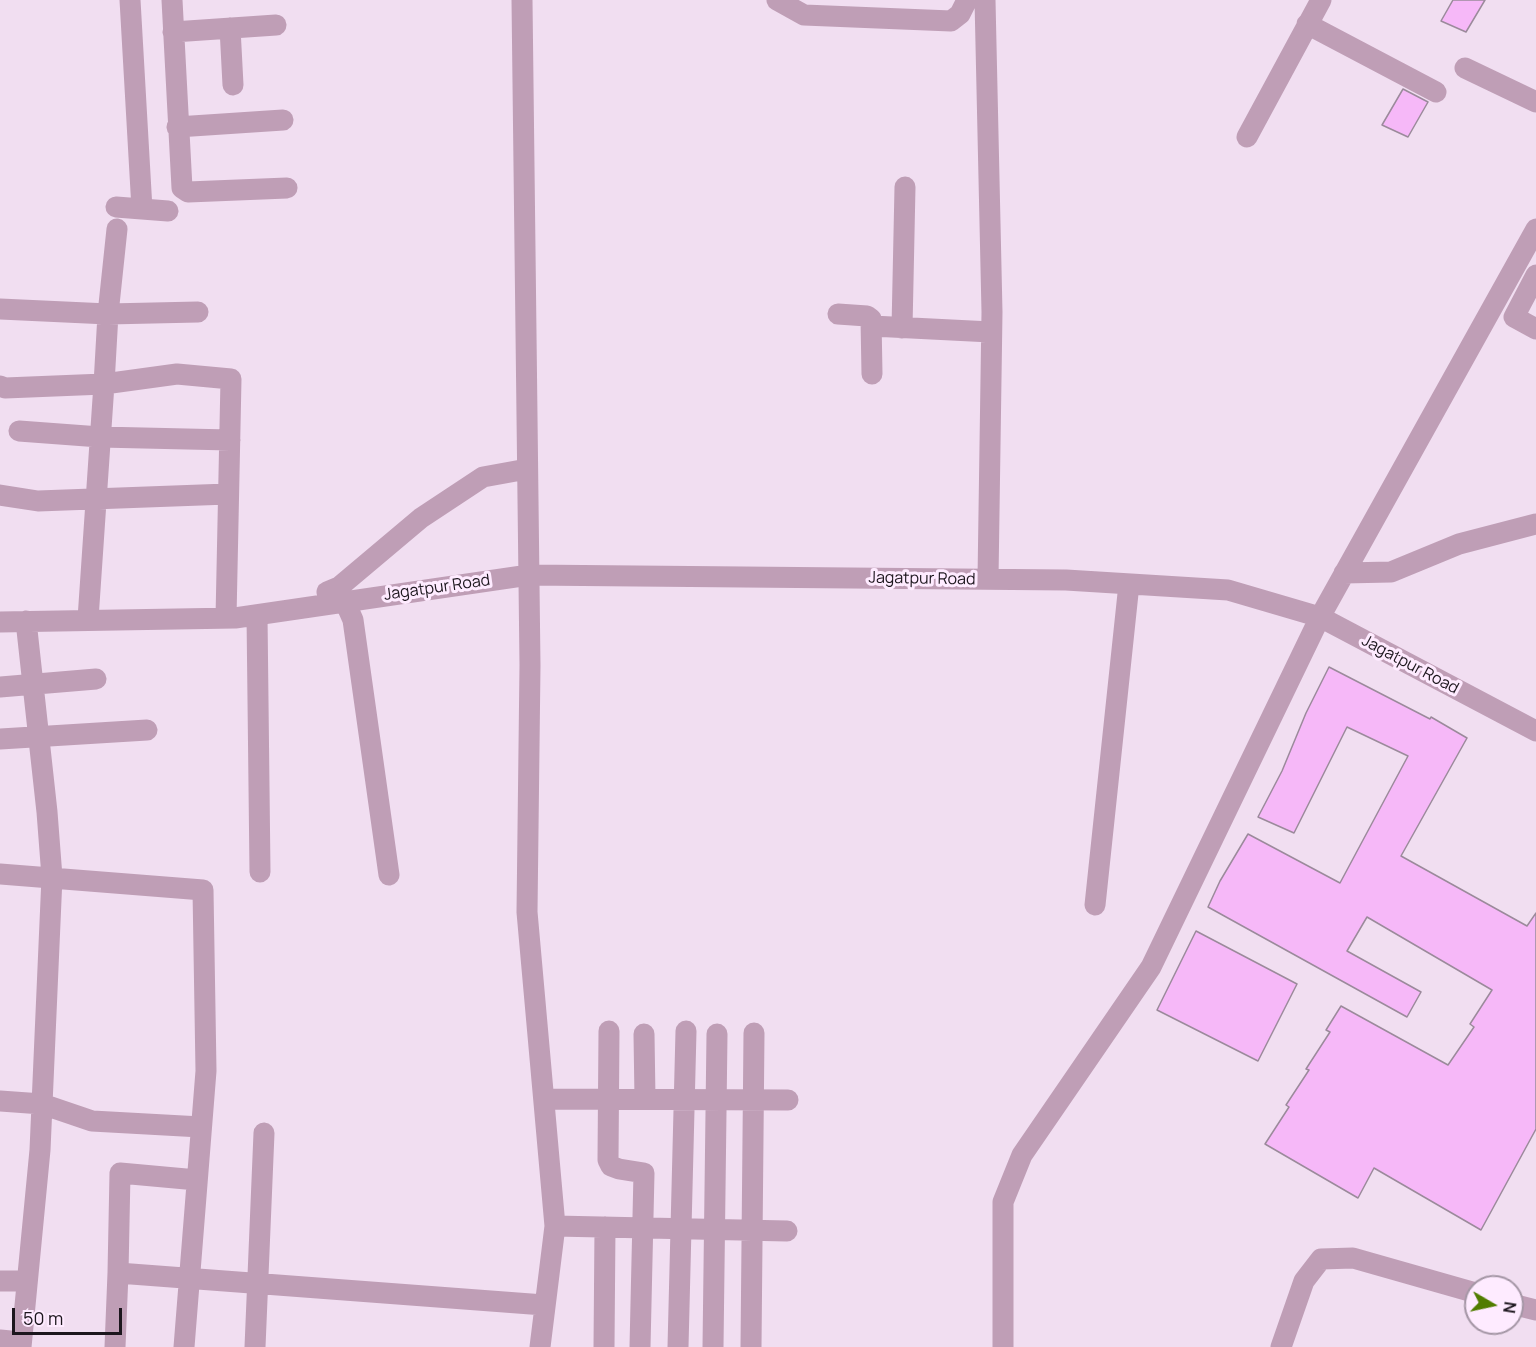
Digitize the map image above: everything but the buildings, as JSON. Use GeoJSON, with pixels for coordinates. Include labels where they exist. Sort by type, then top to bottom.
{"type":"FeatureCollection","features":[{"type":"Feature","properties":{"kind":"street"},"geometry":{"type":"LineString","coordinates":[[130,0],[142,209]]}},
{"type":"Feature","properties":{"kind":"street"},"geometry":{"type":"LineString","coordinates":[[172,0],[180,183],[185,190],[287,188]]}},
{"type":"Feature","properties":{"kind":"street"},"geometry":{"type":"LineString","coordinates":[[522,0],[529,575],[527,912],[555,1226],[540,1347]]}},
{"type":"Feature","properties":{"kind":"street"},"geometry":{"type":"LineString","coordinates":[[777,0],[796,11],[817,8],[908,10],[951,21],[957,19],[967,0]]}},
{"type":"Feature","properties":{"kind":"street"},"geometry":{"type":"LineString","coordinates":[[986,0],[991,332],[988,579]]}},
{"type":"Feature","properties":{"kind":"street"},"geometry":{"type":"LineString","coordinates":[[1247,137],[1321,0]]}},
{"type":"Feature","properties":{"kind":"street"},"geometry":{"type":"LineString","coordinates":[[1307,24],[1436,92]]}},
{"type":"Feature","properties":{"kind":"street"},"geometry":{"type":"LineString","coordinates":[[173,32],[276,25]]}},
{"type":"Feature","properties":{"kind":"street"},"geometry":{"type":"LineString","coordinates":[[230,28],[233,86]]}},
{"type":"Feature","properties":{"kind":"street"},"geometry":{"type":"LineString","coordinates":[[1465,68],[1536,102]]}},
{"type":"Feature","properties":{"kind":"street"},"geometry":{"type":"LineString","coordinates":[[177,127],[284,120]]}},
{"type":"Feature","properties":{"kind":"street"},"geometry":{"type":"LineString","coordinates":[[902,328],[905,187]]}},
{"type":"Feature","properties":{"kind":"street"},"geometry":{"type":"LineString","coordinates":[[116,207],[168,211]]}},
{"type":"Feature","properties":{"kind":"street"},"geometry":{"type":"LineString","coordinates":[[87,619],[108,314],[117,229]]}},
{"type":"Feature","properties":{"kind":"street"},"geometry":{"type":"LineString","coordinates":[[1004,1347],[1003,1202],[1018,1165],[1036,1131],[1151,967],[1320,617],[1530,253],[1536,230]]}},
{"type":"Feature","properties":{"kind":"street"},"geometry":{"type":"LineString","coordinates":[[1536,275],[1514,317],[1536,329]]}},
{"type":"Feature","properties":{"kind":"street"},"geometry":{"type":"LineString","coordinates":[[0,309],[108,314],[198,312]]}},
{"type":"Feature","properties":{"kind":"street"},"geometry":{"type":"LineString","coordinates":[[838,314],[867,316],[871,319],[872,374]]}},
{"type":"Feature","properties":{"kind":"street"},"geometry":{"type":"LineString","coordinates":[[872,326],[991,332]]}},
{"type":"Feature","properties":{"kind":"street"},"geometry":{"type":"LineString","coordinates":[[0,386],[5,388],[104,384],[177,374],[231,379],[226,618]]}},
{"type":"Feature","properties":{"kind":"street"},"geometry":{"type":"LineString","coordinates":[[19,431],[100,437],[230,440]]}},
{"type":"Feature","properties":{"kind":"street","name":"Jagatpur Road"},"geometry":{"type":"LineString","coordinates":[[341,594],[421,518],[483,477],[527,469]]}},
{"type":"Feature","properties":{"kind":"street"},"geometry":{"type":"LineString","coordinates":[[0,495],[38,501],[228,494]]}},
{"type":"Feature","properties":{"kind":"street"},"geometry":{"type":"LineString","coordinates":[[1344,573],[1391,572],[1459,544],[1536,524]]}},
{"type":"Feature","properties":{"kind":"street","name":"Jagatpur Road"},"geometry":{"type":"LineString","coordinates":[[0,622],[226,618],[279,612],[341,594],[529,575],[988,579],[1228,590],[1320,617],[1536,731]]}},
{"type":"Feature","properties":{"kind":"street"},"geometry":{"type":"LineString","coordinates":[[1095,905],[1129,584]]}},
{"type":"Feature","properties":{"kind":"street"},"geometry":{"type":"LineString","coordinates":[[341,594],[352,620],[389,875]]}},
{"type":"Feature","properties":{"kind":"street"},"geometry":{"type":"LineString","coordinates":[[257,615],[260,872]]}},
{"type":"Feature","properties":{"kind":"street"},"geometry":{"type":"LineString","coordinates":[[14,1343],[26,1281],[42,1104],[52,877],[48,812],[26,621]]}},
{"type":"Feature","properties":{"kind":"street"},"geometry":{"type":"LineString","coordinates":[[0,687],[96,679]]}},
{"type":"Feature","properties":{"kind":"street"},"geometry":{"type":"LineString","coordinates":[[0,739],[147,730]]}},
{"type":"Feature","properties":{"kind":"street"},"geometry":{"type":"LineString","coordinates":[[0,874],[203,890],[206,1071],[184,1347]]}},
{"type":"Feature","properties":{"kind":"street"},"geometry":{"type":"LineString","coordinates":[[609,1031],[608,1160],[611,1166],[619,1169],[644,1173],[640,1347]]}},
{"type":"Feature","properties":{"kind":"street"},"geometry":{"type":"LineString","coordinates":[[678,1347],[686,1031]]}},
{"type":"Feature","properties":{"kind":"street"},"geometry":{"type":"LineString","coordinates":[[750,1347],[753,1033]]}},
{"type":"Feature","properties":{"kind":"street"},"geometry":{"type":"LineString","coordinates":[[645,1034],[645,1099]]}},
{"type":"Feature","properties":{"kind":"street"},"geometry":{"type":"LineString","coordinates":[[713,1347],[717,1034]]}},
{"type":"Feature","properties":{"kind":"street"},"geometry":{"type":"LineString","coordinates":[[544,1099],[788,1100]]}},
{"type":"Feature","properties":{"kind":"street"},"geometry":{"type":"LineString","coordinates":[[0,1101],[42,1104],[92,1121],[201,1127]]}},
{"type":"Feature","properties":{"kind":"street"},"geometry":{"type":"LineString","coordinates":[[255,1347],[264,1133]]}},
{"type":"Feature","properties":{"kind":"street"},"geometry":{"type":"LineString","coordinates":[[115,1347],[120,1173],[197,1180]]}},
{"type":"Feature","properties":{"kind":"street"},"geometry":{"type":"LineString","coordinates":[[555,1226],[787,1231]]}},
{"type":"Feature","properties":{"kind":"street"},"geometry":{"type":"LineString","coordinates":[[604,1347],[605,1227]]}},
{"type":"Feature","properties":{"kind":"street"},"geometry":{"type":"LineString","coordinates":[[1281,1347],[1304,1281],[1321,1259],[1353,1258],[1464,1290]]}},
{"type":"Feature","properties":{"kind":"street"},"geometry":{"type":"LineString","coordinates":[[118,1273],[190,1276],[544,1305]]}},
{"type":"Feature","properties":{"kind":"street"},"geometry":{"type":"LineString","coordinates":[[0,1281],[26,1281]]}}]}
